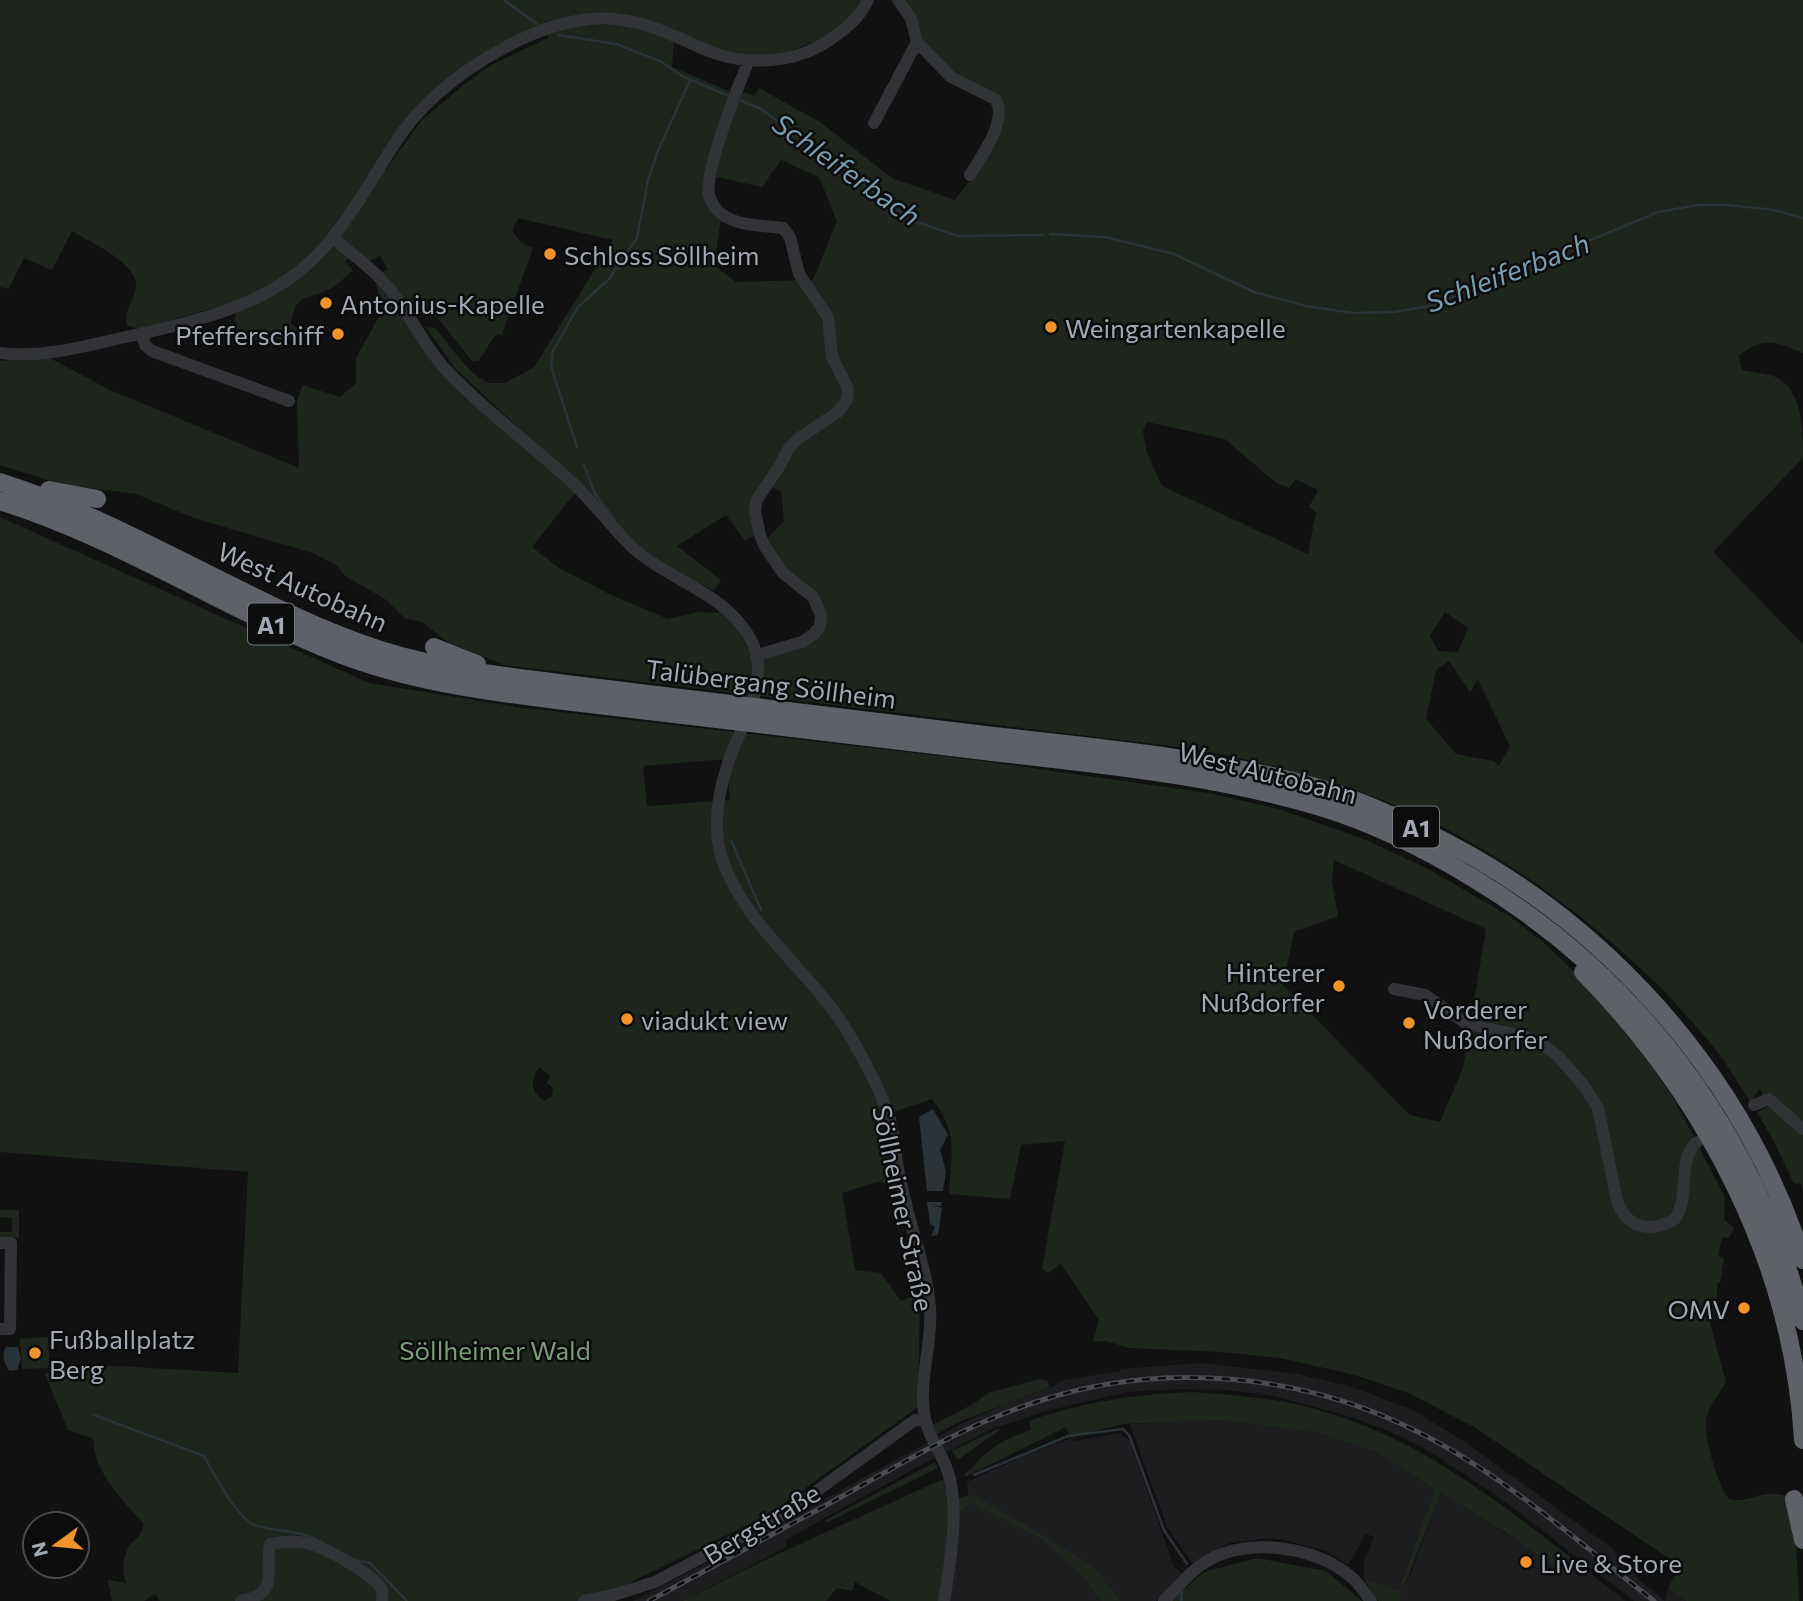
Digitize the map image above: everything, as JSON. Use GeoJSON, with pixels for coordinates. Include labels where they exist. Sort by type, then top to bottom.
{"type":"FeatureCollection","features":[{"type":"Feature","properties":{"kind":"highway","name":"West Autobahn"},"geometry":{"type":"LineString","coordinates":[[0,482],[97,519],[293,615],[361,643],[433,664],[516,678],[557,691]]}},
{"type":"Feature","properties":{"kind":"highway"},"geometry":{"type":"LineString","coordinates":[[27,491],[42,488],[97,499]]}},
{"type":"Feature","properties":{"kind":"highway","name":"West Autobahn"},"geometry":{"type":"LineString","coordinates":[[0,501],[82,531],[295,635],[360,662],[442,684],[557,691]]}},
{"type":"Feature","properties":{"kind":"highway"},"geometry":{"type":"LineString","coordinates":[[434,647],[465,660],[499,668],[516,678]]}},
{"type":"Feature","properties":{"kind":"highway","name":"Talübergang Söllheim"},"geometry":{"type":"LineString","coordinates":[[557,691],[976,742]]}},
{"type":"Feature","properties":{"kind":"highway","name":"West Autobahn"},"geometry":{"type":"LineString","coordinates":[[976,742],[1179,774],[1321,807],[1438,857],[1507,898],[1557,936],[1611,983],[1666,1043],[1706,1098],[1741,1158],[1769,1217],[1793,1282],[1803,1321]]}},
{"type":"Feature","properties":{"kind":"highway","name":"West Autobahn"},"geometry":{"type":"LineString","coordinates":[[976,742],[1231,766],[1313,786],[1383,811],[1454,845],[1516,883],[1572,924],[1626,972],[1667,1017],[1713,1077],[1747,1132],[1773,1183],[1803,1260]]}},
{"type":"Feature","properties":{"kind":"highway"},"geometry":{"type":"LineString","coordinates":[[1557,936],[1574,963],[1601,991],[1675,1085],[1719,1170],[1737,1211],[1741,1230]]}},
{"type":"Feature","properties":{"kind":"highway"},"geometry":{"type":"LineString","coordinates":[[1705,1143],[1727,1167],[1767,1261],[1784,1314],[1793,1357],[1803,1440]]}},
{"type":"Feature","properties":{"kind":"highway"},"geometry":{"type":"LineString","coordinates":[[1794,1499],[1803,1541]]}},
{"type":"Feature","properties":{"kind":"street"},"geometry":{"type":"LineString","coordinates":[[0,354],[42,353],[142,333],[225,310],[265,294],[299,272],[333,238],[406,127],[429,104],[479,62],[534,34],[576,21],[619,19],[652,27],[713,52],[749,60],[785,58],[818,47],[846,29],[868,0]]}},
{"type":"Feature","properties":{"kind":"street"},"geometry":{"type":"LineString","coordinates":[[898,0],[911,18],[917,42],[951,77],[995,99],[999,105],[1000,115],[992,136],[970,176]]}},
{"type":"Feature","properties":{"kind":"street"},"geometry":{"type":"LineString","coordinates":[[874,123],[917,42]]}},
{"type":"Feature","properties":{"kind":"street"},"geometry":{"type":"LineString","coordinates":[[333,238],[390,289],[446,370],[576,486],[643,557],[702,590],[738,620],[758,655],[802,642],[814,635],[820,626],[821,615],[814,597],[783,573],[765,547],[755,512],[756,501],[789,448],[799,438],[838,412],[847,400],[848,389],[832,357],[828,317],[799,274],[790,237],[783,229],[737,222],[716,209],[709,196],[709,181],[732,102],[749,60]]}},
{"type":"Feature","properties":{"kind":"street"},"geometry":{"type":"LineString","coordinates":[[142,333],[145,345],[152,351],[289,401]]}},
{"type":"Feature","properties":{"kind":"street","name":"Söllheimer Straße"},"geometry":{"type":"LineString","coordinates":[[758,655],[757,687],[724,776],[719,800],[718,838],[722,859],[734,886],[763,928],[822,996],[846,1030],[892,1125],[895,1156],[920,1254],[930,1309],[923,1408],[927,1428],[943,1458],[951,1484],[952,1537],[944,1601]]}},
{"type":"Feature","properties":{"kind":"street"},"geometry":{"type":"LineString","coordinates":[[1395,989],[1425,995],[1467,1024],[1523,1036],[1539,1042],[1558,1056],[1584,1086],[1598,1108],[1617,1201],[1624,1215],[1637,1225],[1656,1227],[1675,1219],[1683,1200],[1688,1151],[1705,1143]]}},
{"type":"Feature","properties":{"kind":"street"},"geometry":{"type":"LineString","coordinates":[[1754,1105],[1769,1099],[1803,1129]]}},
{"type":"Feature","properties":{"kind":"street"},"geometry":{"type":"LineString","coordinates":[[0,1243],[12,1243],[7,1334]]}},
{"type":"Feature","properties":{"kind":"street","name":"Bergstraße"},"geometry":{"type":"LineString","coordinates":[[584,1601],[635,1590],[697,1561],[786,1513],[915,1420],[925,1418]]}},
{"type":"Feature","properties":{"kind":"street"},"geometry":{"type":"LineString","coordinates":[[241,1601],[261,1595],[267,1589],[270,1582],[267,1560],[270,1545],[288,1541],[314,1545],[346,1561],[374,1580],[382,1589],[382,1601]]}},
{"type":"Feature","properties":{"kind":"street"},"geometry":{"type":"LineString","coordinates":[[1164,1601],[1197,1568],[1210,1559],[1235,1550],[1269,1547],[1315,1556],[1339,1568],[1351,1576],[1371,1601]]}},
{"type":"Feature","properties":{"kind":"shaded area"},"geometry":{"type":"Polygon","coordinates":[[[933,1109],[948,1135],[940,1150],[946,1171],[943,1191],[927,1191],[919,1117],[933,1109]]]}},
{"type":"Feature","properties":{"kind":"shaded area"},"geometry":{"type":"Polygon","coordinates":[[[927,1202],[942,1202],[941,1206],[933,1206],[942,1208],[938,1235],[931,1236],[935,1227],[930,1224],[927,1202]]]}},
{"type":"Feature","properties":{"kind":"shaded area"},"geometry":{"type":"Polygon","coordinates":[[[6,1347],[18,1347],[21,1359],[17,1370],[9,1371],[6,1365],[3,1356],[6,1347]]]}},
{"type":"Feature","properties":{"kind":"shaded area"},"geometry":{"type":"Polygon","coordinates":[[[1200,1363],[1298,1374],[1352,1387],[1413,1410],[1468,1444],[1613,1549],[1639,1580],[1665,1601],[1634,1601],[1496,1495],[1424,1448],[1391,1432],[1348,1416],[1273,1396],[1228,1390],[1179,1389],[1126,1392],[1047,1411],[994,1428],[785,1540],[787,1547],[682,1601],[633,1601],[740,1546],[961,1424],[1007,1403],[1064,1380],[1121,1369],[1200,1363]]]}},
{"type":"Feature","properties":{"kind":"shaded area"},"geometry":{"type":"Polygon","coordinates":[[[1223,1420],[1318,1433],[1376,1452],[1435,1489],[1401,1582],[1404,1586],[1441,1493],[1565,1574],[1575,1561],[1625,1601],[1400,1601],[1402,1591],[1364,1579],[1364,1562],[1374,1537],[1366,1534],[1348,1565],[1327,1551],[1266,1538],[1229,1543],[1192,1563],[1167,1527],[1130,1424],[1223,1420]]]}},
{"type":"Feature","properties":{"kind":"shaded area"},"geometry":{"type":"Polygon","coordinates":[[[1118,1433],[1129,1440],[1174,1567],[1183,1574],[1156,1601],[1121,1601],[1101,1575],[974,1494],[968,1496],[967,1482],[1028,1454],[1070,1439],[1075,1441],[1118,1433]]]}},
{"type":"Feature","properties":{"kind":"shaded area"},"geometry":{"type":"Polygon","coordinates":[[[970,1502],[1042,1539],[1084,1579],[1101,1601],[948,1601],[957,1512],[970,1502]]]}},
{"type":"Feature","properties":{"kind":"shaded area"},"geometry":{"type":"Polygon","coordinates":[[[1668,1588],[1686,1601],[1665,1601],[1668,1588]]]}},
{"type":"Feature","properties":{"kind":"green space"},"geometry":{"type":"Polygon","coordinates":[[[0,0],[862,0],[849,19],[820,40],[783,53],[758,56],[735,54],[602,14],[483,54],[374,165],[385,171],[422,120],[491,65],[548,38],[549,32],[573,26],[622,24],[669,38],[674,43],[672,67],[736,94],[738,90],[754,96],[759,88],[820,122],[892,178],[955,200],[975,174],[1001,104],[962,80],[919,40],[901,0],[1803,0],[1803,353],[1778,344],[1763,343],[1739,356],[1742,370],[1776,377],[1788,386],[1800,414],[1803,458],[1713,552],[1803,644],[1803,1191],[1801,1183],[1794,1184],[1757,1112],[1770,1106],[1759,1088],[1751,1103],[1722,1058],[1653,980],[1568,907],[1522,874],[1428,820],[1382,800],[1286,769],[1187,748],[504,665],[447,642],[422,622],[404,618],[385,599],[345,576],[336,565],[313,553],[194,518],[136,494],[63,485],[0,465],[0,361],[48,357],[110,390],[299,468],[297,402],[302,385],[340,397],[356,383],[356,358],[382,311],[376,283],[381,272],[388,270],[380,255],[369,260],[349,257],[345,262],[353,270],[342,280],[330,289],[299,302],[291,324],[297,328],[294,340],[234,339],[236,302],[139,329],[127,325],[128,310],[136,288],[135,279],[122,262],[72,231],[52,270],[24,258],[9,289],[0,287],[0,0]],[[781,160],[762,187],[708,175],[721,218],[714,265],[736,282],[813,280],[837,221],[819,177],[781,160]],[[518,218],[512,230],[521,242],[533,248],[502,335],[497,334],[478,361],[472,361],[437,317],[415,314],[437,349],[460,378],[523,432],[454,367],[426,327],[435,328],[466,366],[489,383],[505,383],[534,367],[613,240],[518,218]],[[1147,422],[1143,431],[1147,453],[1162,486],[1308,554],[1316,512],[1309,507],[1318,490],[1296,479],[1289,488],[1275,482],[1225,439],[1147,422]],[[582,484],[532,547],[559,568],[611,595],[668,619],[698,612],[724,613],[739,631],[753,658],[802,646],[825,614],[786,572],[766,540],[784,521],[781,492],[770,486],[759,490],[756,535],[745,541],[726,515],[677,546],[721,580],[714,591],[652,559],[638,548],[582,484]],[[1445,612],[1430,636],[1438,651],[1458,652],[1468,628],[1445,612]],[[1449,661],[1436,670],[1426,719],[1456,754],[1493,761],[1499,766],[1510,746],[1478,680],[1470,692],[1449,661]]]}},
{"type":"Feature","properties":{"kind":"green space","name":"Söllheimer Wald"},"geometry":{"type":"Polygon","coordinates":[[[0,517],[369,683],[517,707],[975,760],[1208,793],[1279,809],[1366,840],[1430,870],[1511,917],[1544,943],[1585,982],[1644,1054],[1675,1101],[1725,1197],[1724,1219],[1734,1228],[1729,1238],[1722,1237],[1718,1255],[1724,1258],[1720,1282],[1717,1283],[1717,1311],[1710,1323],[1726,1382],[1707,1416],[1709,1450],[1720,1484],[1729,1499],[1772,1494],[1788,1497],[1795,1523],[1799,1601],[1686,1601],[1668,1588],[1680,1566],[1474,1427],[1408,1393],[1355,1375],[1280,1358],[1222,1352],[1129,1348],[1106,1341],[1093,1342],[1099,1320],[1061,1264],[1047,1273],[1042,1268],[1065,1141],[1021,1145],[1010,1199],[949,1194],[952,1155],[950,1133],[941,1111],[932,1099],[879,1117],[896,1192],[880,1181],[842,1193],[855,1270],[881,1273],[901,1301],[910,1297],[920,1298],[918,1407],[768,1515],[629,1583],[616,1601],[160,1601],[155,1594],[144,1601],[112,1601],[108,1580],[126,1583],[123,1570],[125,1557],[144,1524],[104,1474],[98,1463],[94,1439],[68,1430],[45,1374],[53,1370],[116,1366],[238,1373],[248,1172],[0,1152],[0,517]],[[727,759],[643,766],[647,806],[730,800],[727,759]],[[1334,860],[1332,882],[1338,916],[1294,932],[1283,985],[1410,1115],[1440,1122],[1463,1068],[1486,929],[1334,860]],[[539,1067],[534,1090],[544,1101],[552,1096],[553,1088],[547,1083],[550,1076],[539,1067]]]}},
{"type":"Feature","properties":{"kind":"green space"},"geometry":{"type":"Polygon","coordinates":[[[0,1210],[19,1210],[19,1238],[0,1238],[0,1232],[12,1232],[12,1218],[0,1217],[0,1210]]]}},
{"type":"Feature","properties":{"kind":"green space","name":"Fußballplatz Berg"},"geometry":{"type":"Polygon","coordinates":[[[48,1337],[50,1368],[22,1369],[20,1339],[48,1337]]]}},
{"type":"Feature","properties":{"kind":"green space"},"geometry":{"type":"Polygon","coordinates":[[[1039,1379],[1047,1380],[1050,1387],[961,1421],[935,1435],[932,1425],[973,1404],[988,1393],[1039,1379]]]}},
{"type":"Feature","properties":{"kind":"green space"},"geometry":{"type":"Polygon","coordinates":[[[1193,1392],[1304,1406],[1343,1417],[1379,1432],[1414,1449],[1480,1490],[1575,1561],[1566,1575],[1508,1534],[1441,1493],[1404,1587],[1401,1583],[1435,1489],[1376,1452],[1318,1433],[1223,1420],[1122,1424],[1070,1438],[1066,1427],[965,1477],[964,1474],[990,1450],[1031,1430],[1029,1421],[1110,1400],[1193,1392]]]}},
{"type":"Feature","properties":{"kind":"green space"},"geometry":{"type":"Polygon","coordinates":[[[999,1428],[1000,1430],[958,1460],[952,1451],[999,1428]]]}},
{"type":"Feature","properties":{"kind":"green space"},"geometry":{"type":"Polygon","coordinates":[[[935,1462],[938,1468],[826,1523],[825,1520],[935,1462]]]}},
{"type":"Feature","properties":{"kind":"green space"},"geometry":{"type":"Polygon","coordinates":[[[941,1480],[946,1481],[949,1511],[939,1601],[891,1601],[855,1582],[852,1591],[837,1588],[826,1601],[682,1601],[767,1559],[941,1480]]]}},
{"type":"Feature","properties":{"kind":"green space"},"geometry":{"type":"Polygon","coordinates":[[[974,1494],[1088,1563],[1121,1601],[1101,1601],[1084,1579],[1042,1539],[970,1503],[957,1512],[959,1498],[974,1494]]]}},
{"type":"Feature","properties":{"kind":"green space"},"geometry":{"type":"Polygon","coordinates":[[[1257,1558],[1326,1571],[1362,1601],[1171,1601],[1204,1572],[1257,1558]]]}},
{"type":"Feature","properties":{"kind":"green space"},"geometry":{"type":"Polygon","coordinates":[[[1364,1579],[1402,1591],[1400,1601],[1378,1601],[1364,1579]]]}},
{"type":"Feature","properties":{"kind":"waterway","name":"Schleiferbach"},"geometry":{"type":"LineString","coordinates":[[504,0],[537,24]]}},
{"type":"Feature","properties":{"kind":"waterway","name":"Schleiferbach"},"geometry":{"type":"LineString","coordinates":[[558,35],[616,44],[660,61],[684,77],[729,96]]}},
{"type":"Feature","properties":{"kind":"waterway"},"geometry":{"type":"LineString","coordinates":[[577,447],[551,366],[553,351],[578,307],[609,279],[637,238],[648,180],[690,80]]}},
{"type":"Feature","properties":{"kind":"waterway","name":"Schleiferbach"},"geometry":{"type":"LineString","coordinates":[[737,99],[761,109],[911,220],[958,236],[1043,235]]}},
{"type":"Feature","properties":{"kind":"waterway","name":"Schleiferbach"},"geometry":{"type":"LineString","coordinates":[[1050,234],[1105,237],[1174,254],[1254,292],[1306,306],[1353,313],[1394,312],[1434,305],[1658,212],[1698,205],[1729,205],[1774,210],[1803,218]]}},
{"type":"Feature","properties":{"kind":"waterway"},"geometry":{"type":"LineString","coordinates":[[584,465],[595,494],[614,519]]}},
{"type":"Feature","properties":{"kind":"waterway"},"geometry":{"type":"LineString","coordinates":[[731,840],[761,910]]}},
{"type":"Feature","properties":{"kind":"waterway"},"geometry":{"type":"LineString","coordinates":[[94,1415],[204,1456],[227,1496],[250,1523],[306,1535],[321,1542]]}},
{"type":"Feature","properties":{"kind":"waterway"},"geometry":{"type":"LineString","coordinates":[[974,1475],[1068,1436],[1123,1429],[1129,1435],[1164,1530],[1187,1564]]}},
{"type":"Feature","properties":{"kind":"waterway"},"geometry":{"type":"LineString","coordinates":[[354,1560],[370,1563],[407,1601]]}},
{"type":"Feature","properties":{"kind":"waterway"},"geometry":{"type":"LineString","coordinates":[[1181,1601],[1182,1589]]}},
{"type":"Feature","properties":{"kind":"railway"},"geometry":{"type":"LineString","coordinates":[[649,1601],[985,1421],[1039,1401],[1086,1388],[1182,1378],[1230,1379],[1279,1385],[1372,1411],[1416,1431],[1448,1448],[1509,1488],[1654,1601]]}},
{"type":"Feature","properties":{"kind":"place","name":"Schloss Söllheim"},"geometry":{"type":"Point","coordinates":[550,254]}},
{"type":"Feature","properties":{"kind":"place","name":"Antonius-Kapelle"},"geometry":{"type":"Point","coordinates":[326,303]}},
{"type":"Feature","properties":{"kind":"place","name":"Weingartenkapelle"},"geometry":{"type":"Point","coordinates":[1051,327]}},
{"type":"Feature","properties":{"kind":"place","name":"Pfefferschiff"},"geometry":{"type":"Point","coordinates":[338,334]}},
{"type":"Feature","properties":{"kind":"place","name":"Hinterer Nußdorfer"},"geometry":{"type":"Point","coordinates":[1339,986]}},
{"type":"Feature","properties":{"kind":"place","name":"viadukt view"},"geometry":{"type":"Point","coordinates":[627,1019]}},
{"type":"Feature","properties":{"kind":"place","name":"Vorderer Nußdorfer"},"geometry":{"type":"Point","coordinates":[1409,1023]}},
{"type":"Feature","properties":{"kind":"place","name":"OMV"},"geometry":{"type":"Point","coordinates":[1744,1308]}},
{"type":"Feature","properties":{"kind":"place","name":"Fußballplatz Berg"},"geometry":{"type":"Point","coordinates":[35,1353]}},
{"type":"Feature","properties":{"kind":"place","name":"Live & Store"},"geometry":{"type":"Point","coordinates":[1526,1562]}}]}
